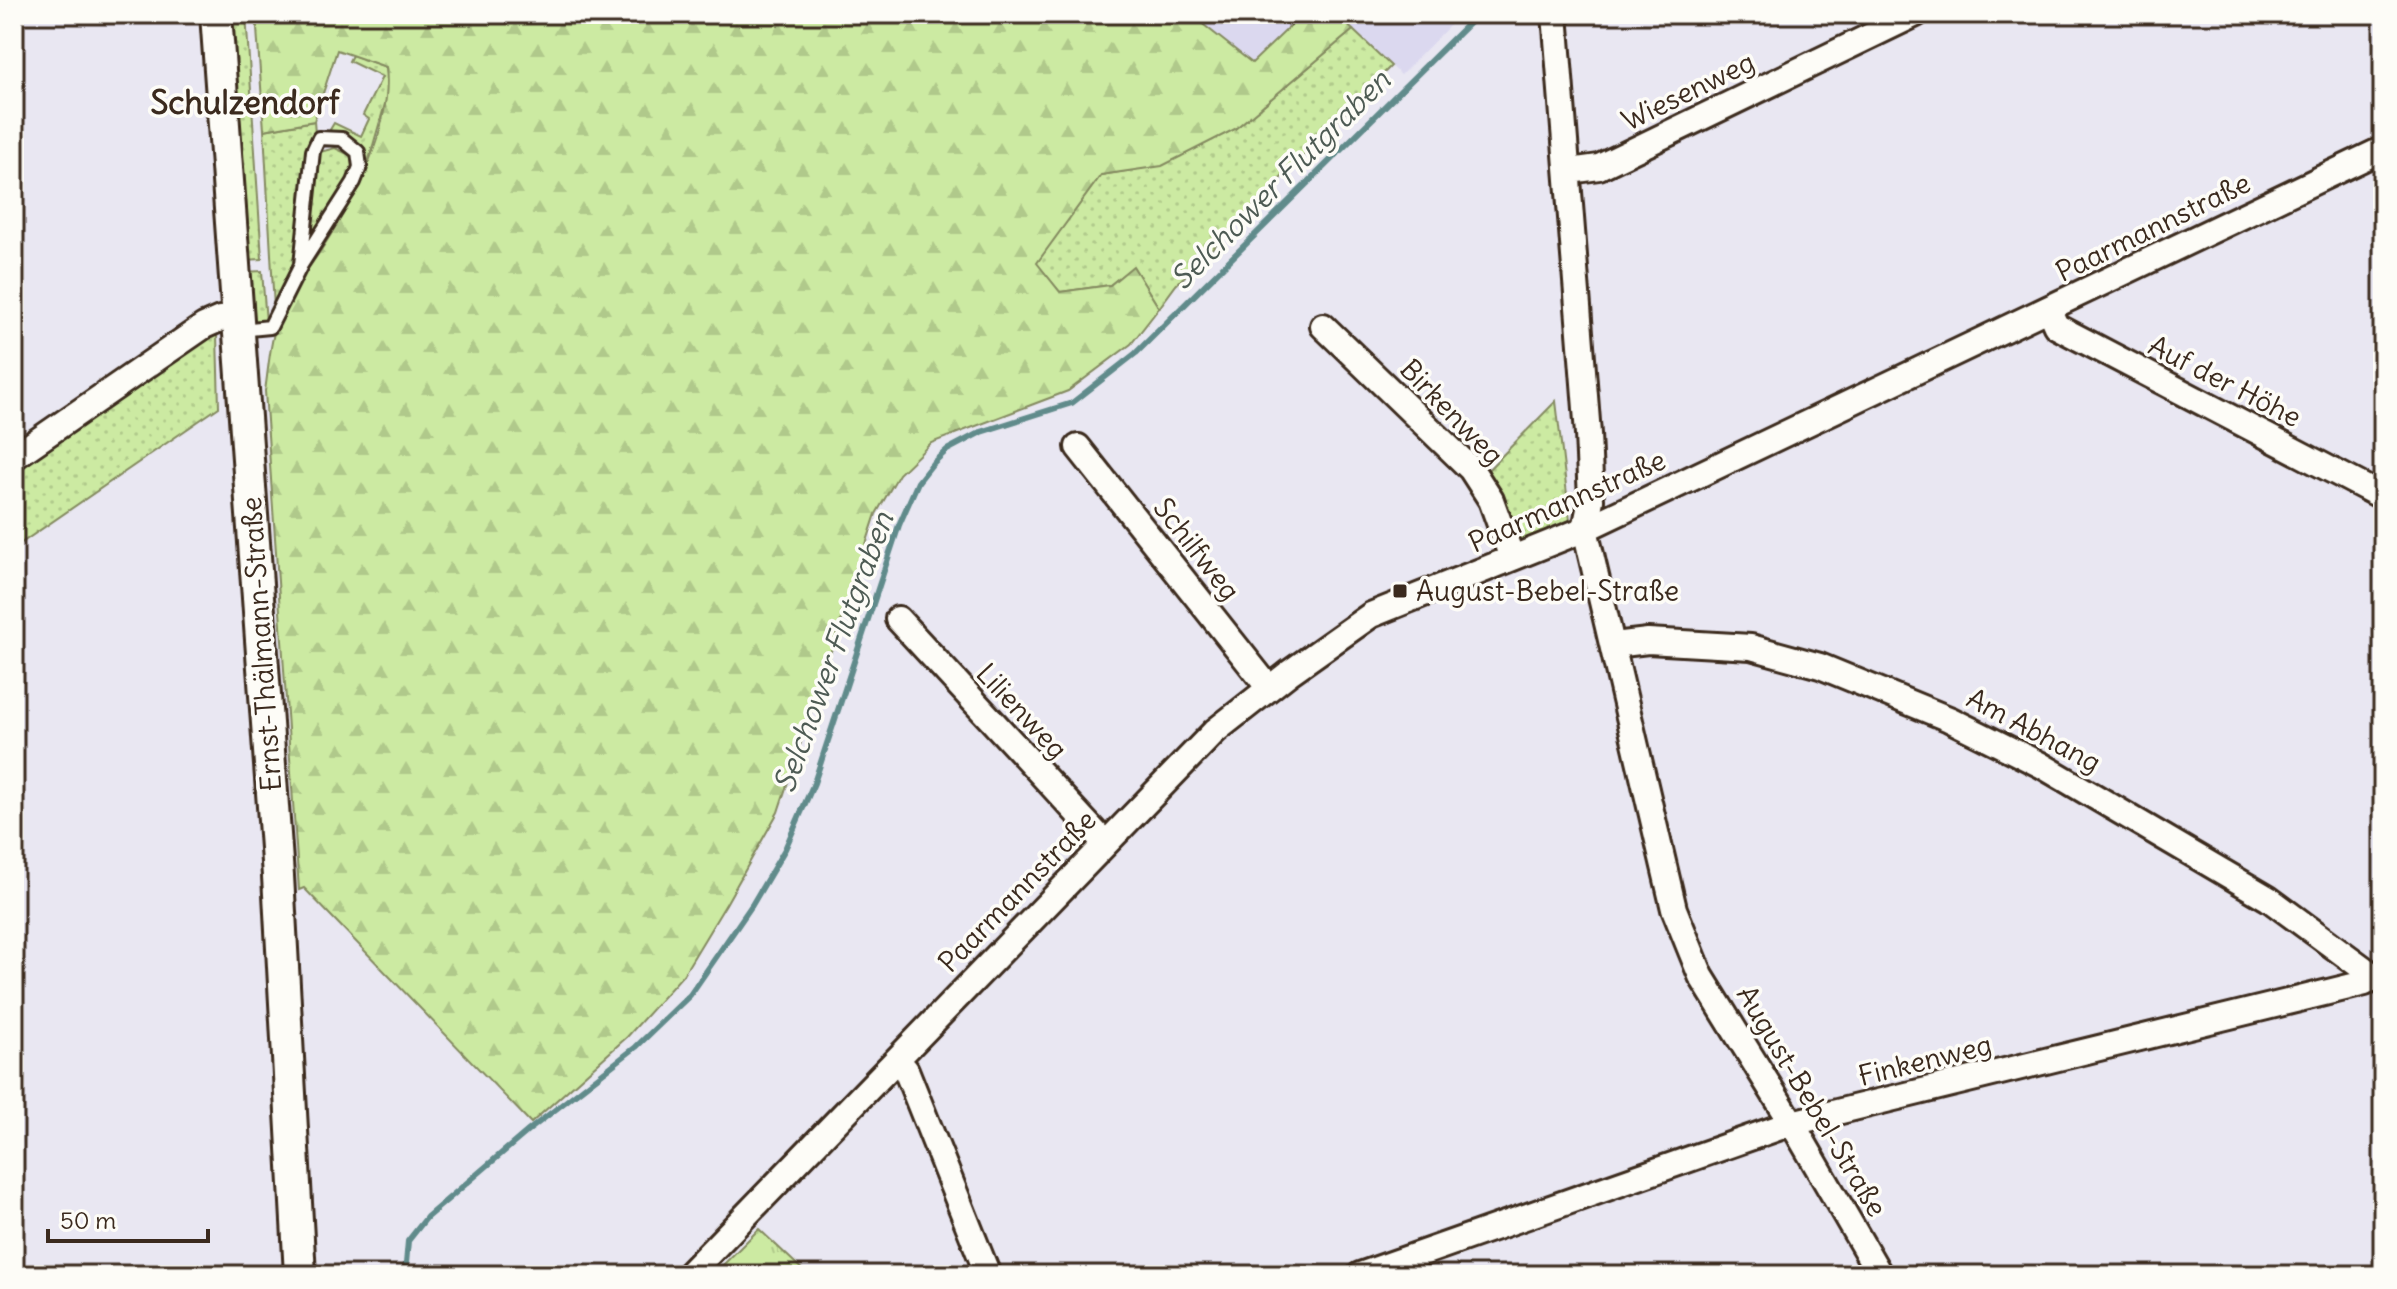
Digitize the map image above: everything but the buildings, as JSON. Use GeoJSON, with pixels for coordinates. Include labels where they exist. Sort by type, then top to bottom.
{"type":"FeatureCollection","features":[{"type":"Feature","properties":{"kind":"street","name":"Ernst-Thälmann-Straße"},"geometry":{"type":"LineString","coordinates":[[216,14],[277,863],[300,1275]]}},
{"type":"Feature","properties":{"kind":"street","name":"August-Bebel-Straße"},"geometry":{"type":"LineString","coordinates":[[1555,14],[1570,171],[1591,490],[1585,529],[1674,909],[1701,976],[1792,1123],[1880,1275]]}},
{"type":"Feature","properties":{"kind":"street","name":"Wiesenweg"},"geometry":{"type":"LineString","coordinates":[[1570,171],[1599,167],[1916,14]]}},
{"type":"Feature","properties":{"kind":"street","name":"Paarmannstraße"},"geometry":{"type":"LineString","coordinates":[[688,1275],[898,1061],[1104,842],[1215,731],[1371,615],[1585,529],[2383,149]]}},
{"type":"Feature","properties":{"kind":"street","name":"Auf der Höhe"},"geometry":{"type":"LineString","coordinates":[[2049,310],[2056,326],[2383,497]]}},
{"type":"Feature","properties":{"kind":"street"},"geometry":{"type":"LineString","coordinates":[[14,457],[204,326],[220,319],[237,324]]}},
{"type":"Feature","properties":{"kind":"street","name":"Birkenweg"},"geometry":{"type":"LineString","coordinates":[[1323,326],[1477,477],[1491,500],[1512,558]]}},
{"type":"Feature","properties":{"kind":"street","name":"Schilfweg"},"geometry":{"type":"LineString","coordinates":[[1078,447],[1269,688]]}},
{"type":"Feature","properties":{"kind":"street","name":"Lilienweg"},"geometry":{"type":"LineString","coordinates":[[898,619],[1104,842]]}},
{"type":"Feature","properties":{"kind":"street","name":"Am Abhang"},"geometry":{"type":"LineString","coordinates":[[1614,645],[1648,641],[1751,647],[1820,666],[1949,719],[2041,765],[2261,894],[2378,979]]}},
{"type":"Feature","properties":{"kind":"street","name":"Finkenweg"},"geometry":{"type":"LineString","coordinates":[[1360,1275],[1792,1123],[2378,979]]}},
{"type":"Feature","properties":{"kind":"street"},"geometry":{"type":"LineString","coordinates":[[898,1061],[906,1070],[988,1275]]}},
{"type":"Feature","properties":{"kind":"lane"},"geometry":{"type":"LineString","coordinates":[[237,324],[270,327],[301,265],[339,209],[360,167],[358,152],[342,139],[319,138],[313,151],[301,265]]}},
{"type":"Feature","properties":{"kind":"shaded area"},"geometry":{"type":"Polygon","coordinates":[[[1190,14],[1303,14],[1252,63],[1190,14]]]}},
{"type":"Feature","properties":{"kind":"shaded area"},"geometry":{"type":"Polygon","coordinates":[[[1336,14],[1461,14],[1401,75],[1336,14]]]}},
{"type":"Feature","properties":{"kind":"green space"},"geometry":{"type":"Polygon","coordinates":[[[228,14],[246,14],[262,259],[244,260],[228,14]]]}},
{"type":"Feature","properties":{"kind":"green space"},"geometry":{"type":"Polygon","coordinates":[[[256,14],[1190,14],[1252,63],[1303,14],[1336,14],[1353,30],[1235,129],[1162,166],[1101,175],[1037,263],[1060,292],[1110,285],[1133,266],[1159,308],[1131,344],[1068,391],[931,443],[899,474],[876,514],[778,812],[726,904],[683,975],[627,1037],[531,1123],[304,888],[299,890],[265,391],[272,341],[281,312],[346,209],[377,139],[387,91],[386,67],[337,50],[314,121],[264,130],[256,14]]]}},
{"type":"Feature","properties":{"kind":"green space"},"geometry":{"type":"Polygon","coordinates":[[[1353,30],[1391,66],[1176,285],[1159,308],[1133,267],[1110,285],[1060,292],[1036,263],[1101,175],[1162,165],[1235,129],[1353,30]]]}},
{"type":"Feature","properties":{"kind":"green space"},"geometry":{"type":"Polygon","coordinates":[[[352,55],[386,67],[389,90],[368,163],[356,143],[328,133],[334,123],[361,136],[369,119],[363,115],[382,77],[349,61],[352,55]]]}},
{"type":"Feature","properties":{"kind":"green space"},"geometry":{"type":"Polygon","coordinates":[[[314,121],[315,134],[292,268],[274,308],[264,130],[314,121]]]}},
{"type":"Feature","properties":{"kind":"green space"},"geometry":{"type":"Polygon","coordinates":[[[335,148],[354,157],[353,168],[340,200],[315,237],[310,234],[320,152],[335,148]]]}},
{"type":"Feature","properties":{"kind":"green space"},"geometry":{"type":"Polygon","coordinates":[[[262,271],[266,322],[250,320],[244,272],[262,271]]]}},
{"type":"Feature","properties":{"kind":"green space"},"geometry":{"type":"Polygon","coordinates":[[[217,335],[219,407],[14,548],[14,472],[207,336],[217,335]]]}},
{"type":"Feature","properties":{"kind":"green space"},"geometry":{"type":"Polygon","coordinates":[[[1556,401],[1570,520],[1522,545],[1485,473],[1556,401]]]}},
{"type":"Feature","properties":{"kind":"green space"},"geometry":{"type":"Polygon","coordinates":[[[759,1229],[808,1275],[713,1275],[759,1229]]]}},
{"type":"Feature","properties":{"kind":"waterway","name":"Selchower Flutgraben"},"geometry":{"type":"LineString","coordinates":[[405,1275],[408,1241],[427,1217],[529,1130],[636,1047],[690,995],[752,905],[785,849],[814,783],[899,525],[918,482],[933,463],[947,450],[981,432],[1072,403],[1136,353],[1478,14]]}},
{"type":"Feature","properties":{"kind":"place","name":"August-Bebel-Straße"},"geometry":{"type":"Point","coordinates":[1400,591]}},
{"type":"Feature","properties":{"kind":"district","name":"Schulzendorf"},"geometry":{"type":"Point","coordinates":[245,102]}}]}
